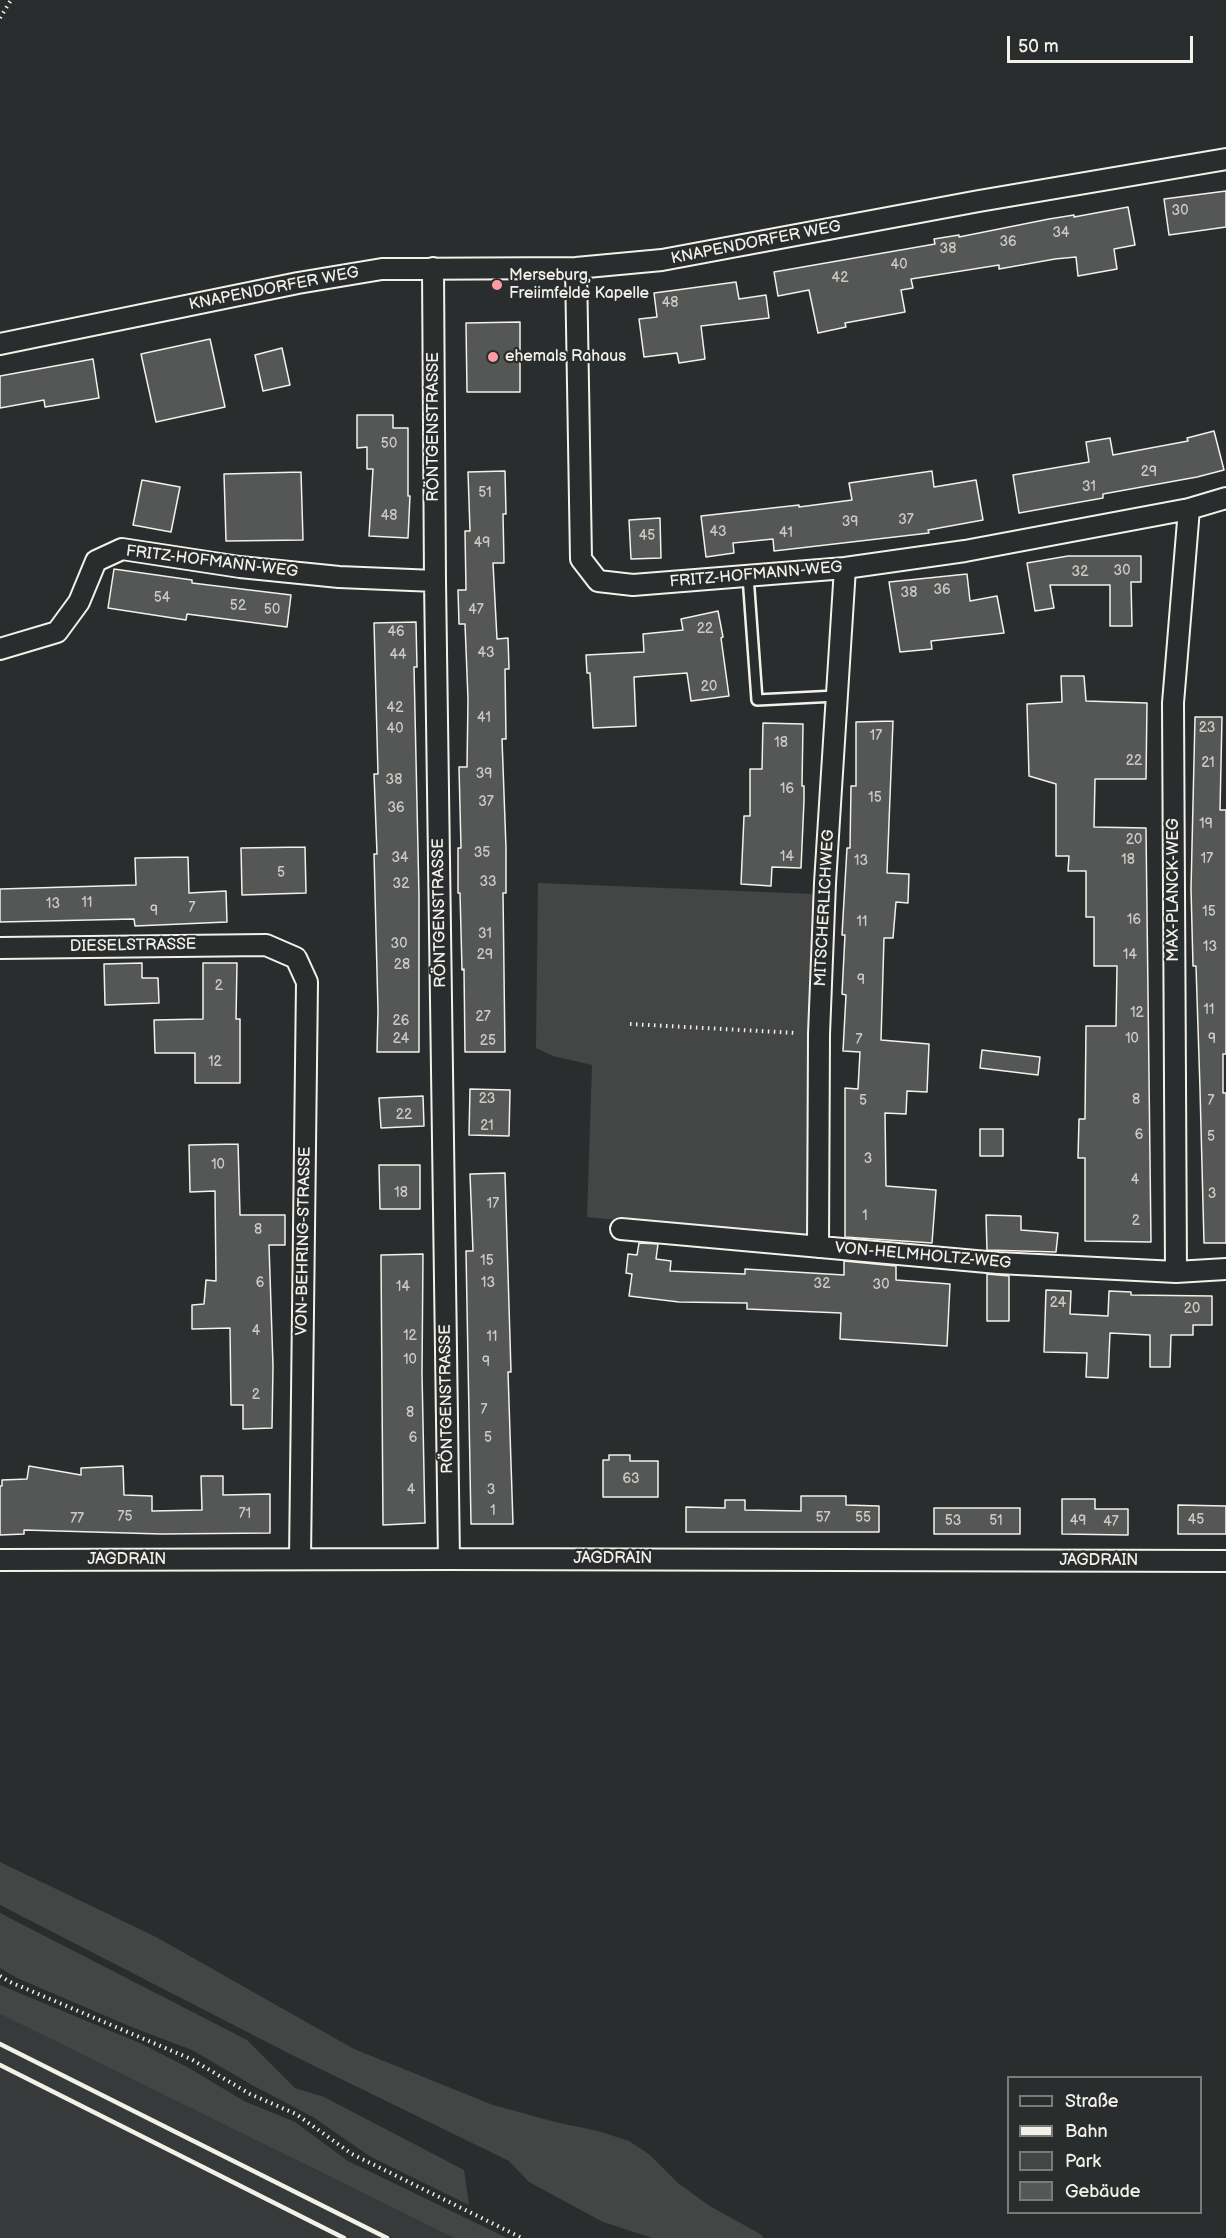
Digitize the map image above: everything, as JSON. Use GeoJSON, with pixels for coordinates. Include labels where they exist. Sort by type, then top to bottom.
{"type":"FeatureCollection","features":[{"type":"Feature","properties":{"kind":"street","name":"KNAPENDORFER WEG"},"geometry":{"type":"LineString","coordinates":[[0,344],[298,283],[381,269],[576,268],[662,260],[967,203],[1226,159]]}},
{"type":"Feature","properties":{"kind":"street","name":"RÖNTGENSTRASSE"},"geometry":{"type":"LineString","coordinates":[[433,268],[435,581],[449,1559]]}},
{"type":"Feature","properties":{"kind":"street","name":"FRITZ-HOFMANN-WEG"},"geometry":{"type":"LineString","coordinates":[[576,268],[582,559],[598,581],[633,585],[845,568],[965,551],[1189,509],[1226,498]]}},
{"type":"Feature","properties":{"kind":"street","name":"MAX-PLANCK-WEG"},"geometry":{"type":"LineString","coordinates":[[1176,1272],[1173,703],[1189,509]]}},
{"type":"Feature","properties":{"kind":"street","name":"FRITZ-HOFMANN-WEG"},"geometry":{"type":"LineString","coordinates":[[0,649],[57,632],[79,602],[96,561],[122,549],[240,567],[339,577],[435,581]]}},
{"type":"Feature","properties":{"kind":"street","name":"MITSCHERLICHWEG"},"geometry":{"type":"LineString","coordinates":[[818,1247],[819,1034],[836,696],[845,568]]}},
{"type":"Feature","properties":{"kind":"street","name":"DIESELSTRASSE"},"geometry":{"type":"LineString","coordinates":[[0,948],[266,945]]}},
{"type":"Feature","properties":{"kind":"street","name":"VON-BEHRING-STRASSE"},"geometry":{"type":"LineString","coordinates":[[266,945],[296,958],[307,982],[300,1559]]}},
{"type":"Feature","properties":{"kind":"street","name":"VON-HELMHOLTZ-WEG"},"geometry":{"type":"LineString","coordinates":[[621,1229],[998,1263],[1176,1272],[1226,1269]]}},
{"type":"Feature","properties":{"kind":"street","name":"JAGDRAIN"},"geometry":{"type":"LineString","coordinates":[[0,1560],[1226,1561]]}},
{"type":"Feature","properties":{"kind":"lane"},"geometry":{"type":"LineString","coordinates":[[748,576],[757,700],[836,696]]}},
{"type":"Feature","properties":{"kind":"path"},"geometry":{"type":"LineString","coordinates":[[0,18],[11,0]]}},
{"type":"Feature","properties":{"kind":"path"},"geometry":{"type":"LineString","coordinates":[[630,1024],[819,1034]]}},
{"type":"Feature","properties":{"kind":"path"},"geometry":{"type":"LineString","coordinates":[[0,1976],[191,2059],[250,2094],[296,2114],[352,2154],[522,2238]]}},
{"type":"Feature","properties":{"kind":"shaded area"},"geometry":{"type":"Polygon","coordinates":[[[0,2014],[419,2221],[454,2238],[0,2238],[0,2014]]]}},
{"type":"Feature","properties":{"kind":"green space"},"geometry":{"type":"Polygon","coordinates":[[[538,883],[815,894],[808,1239],[587,1217],[592,1065],[553,1056],[536,1048],[538,883]]]}},
{"type":"Feature","properties":{"kind":"green space"},"geometry":{"type":"Polygon","coordinates":[[[0,1862],[156,1937],[354,2049],[493,2105],[629,2141],[650,2155],[678,2183],[708,2205],[762,2235],[763,2238],[652,2238],[603,2222],[529,2182],[509,2161],[294,2056],[0,1905],[0,1862]]]}},
{"type":"Feature","properties":{"kind":"green space"},"geometry":{"type":"Polygon","coordinates":[[[0,1913],[247,2040],[295,2088],[324,2097],[464,2170],[469,2205],[371,2157],[313,2117],[192,2050],[134,2028],[17,1978],[0,1968],[0,1913]]]}},
{"type":"Feature","properties":{"kind":"green space"},"geometry":{"type":"Polygon","coordinates":[[[0,1985],[142,2044],[189,2068],[244,2101],[295,2122],[348,2161],[507,2238],[454,2238],[0,2014],[0,1985]]]}},
{"type":"Feature","properties":{"kind":"building"},"geometry":{"type":"Polygon","coordinates":[[[1226,191],[1226,227],[1169,235],[1164,199],[1226,191]]]}},
{"type":"Feature","properties":{"kind":"building"},"geometry":{"type":"Polygon","coordinates":[[[1128,207],[1135,245],[1114,249],[1117,269],[1078,276],[1076,257],[999,269],[999,265],[911,279],[913,288],[901,290],[905,312],[845,323],[846,327],[818,333],[809,290],[778,296],[774,272],[935,244],[934,239],[959,235],[959,237],[1049,219],[1128,207]]]}},
{"type":"Feature","properties":{"kind":"building"},"geometry":{"type":"Polygon","coordinates":[[[736,282],[739,299],[766,295],[769,318],[701,326],[705,359],[679,363],[677,353],[644,357],[639,319],[657,317],[654,293],[736,282]]]}},
{"type":"Feature","properties":{"kind":"building","name":"ehemals Rahaus"},"geometry":{"type":"Polygon","coordinates":[[[520,322],[520,392],[467,392],[466,323],[520,322]]]}},
{"type":"Feature","properties":{"kind":"building"},"geometry":{"type":"Polygon","coordinates":[[[210,339],[225,407],[156,422],[141,354],[210,339]]]}},
{"type":"Feature","properties":{"kind":"building"},"geometry":{"type":"Polygon","coordinates":[[[282,348],[290,385],[263,391],[255,355],[282,348]]]}},
{"type":"Feature","properties":{"kind":"building"},"geometry":{"type":"Polygon","coordinates":[[[93,359],[99,398],[45,407],[44,400],[0,408],[0,376],[93,359]]]}},
{"type":"Feature","properties":{"kind":"building"},"geometry":{"type":"Polygon","coordinates":[[[357,415],[393,415],[393,428],[408,428],[408,496],[410,496],[408,538],[369,536],[373,469],[367,469],[367,447],[357,448],[357,415]]]}},
{"type":"Feature","properties":{"kind":"building"},"geometry":{"type":"Polygon","coordinates":[[[1214,431],[1224,470],[1103,494],[1103,498],[1019,513],[1013,475],[1089,462],[1086,442],[1110,438],[1113,455],[1188,441],[1187,438],[1214,431]]]}},
{"type":"Feature","properties":{"kind":"building"},"geometry":{"type":"Polygon","coordinates":[[[505,471],[504,563],[493,563],[497,639],[508,638],[509,669],[505,669],[506,739],[502,739],[506,848],[506,893],[503,893],[505,1052],[465,1052],[464,969],[462,970],[458,848],[461,848],[459,767],[467,767],[468,699],[465,624],[459,624],[458,590],[466,590],[465,531],[470,531],[468,472],[505,471]]]}},
{"type":"Feature","properties":{"kind":"building"},"geometry":{"type":"Polygon","coordinates":[[[932,471],[934,487],[976,480],[983,520],[928,530],[929,533],[774,551],[773,539],[733,543],[734,553],[706,557],[701,516],[852,500],[849,483],[932,471]]]}},
{"type":"Feature","properties":{"kind":"building"},"geometry":{"type":"Polygon","coordinates":[[[301,472],[303,540],[226,541],[224,474],[301,472]]]}},
{"type":"Feature","properties":{"kind":"building"},"geometry":{"type":"Polygon","coordinates":[[[142,480],[180,487],[171,532],[133,525],[142,480]]]}},
{"type":"Feature","properties":{"kind":"building"},"geometry":{"type":"Polygon","coordinates":[[[660,518],[661,558],[631,559],[629,520],[660,518]]]}},
{"type":"Feature","properties":{"kind":"building"},"geometry":{"type":"Polygon","coordinates":[[[1068,556],[1141,556],[1141,582],[1131,582],[1132,626],[1110,626],[1110,585],[1050,585],[1054,608],[1035,611],[1027,563],[1068,556]]]}},
{"type":"Feature","properties":{"kind":"building"},"geometry":{"type":"Polygon","coordinates":[[[114,569],[192,580],[192,583],[291,595],[287,627],[187,614],[186,620],[108,608],[114,569]]]}},
{"type":"Feature","properties":{"kind":"building"},"geometry":{"type":"Polygon","coordinates":[[[967,574],[970,601],[997,596],[1004,633],[931,641],[932,649],[900,652],[889,582],[967,574]]]}},
{"type":"Feature","properties":{"kind":"building"},"geometry":{"type":"Polygon","coordinates":[[[718,611],[729,696],[691,701],[687,673],[634,677],[636,726],[593,728],[590,673],[587,673],[586,655],[644,652],[643,634],[683,630],[681,619],[718,611]]]}},
{"type":"Feature","properties":{"kind":"building"},"geometry":{"type":"Polygon","coordinates":[[[416,622],[417,667],[414,667],[419,896],[419,1052],[377,1052],[374,854],[377,854],[374,774],[378,774],[374,623],[416,622]]]}},
{"type":"Feature","properties":{"kind":"building"},"geometry":{"type":"Polygon","coordinates":[[[1061,676],[1084,676],[1086,701],[1147,703],[1146,779],[1095,779],[1094,827],[1146,828],[1151,1242],[1085,1241],[1085,1158],[1078,1158],[1079,1119],[1085,1119],[1086,1026],[1116,1026],[1117,966],[1094,966],[1094,917],[1086,917],[1086,871],[1068,871],[1069,856],[1056,856],[1056,784],[1029,776],[1027,704],[1062,702],[1061,676]]]}},
{"type":"Feature","properties":{"kind":"building"},"geometry":{"type":"Polygon","coordinates":[[[1195,717],[1222,717],[1220,810],[1226,810],[1226,1054],[1223,1054],[1223,1093],[1226,1093],[1226,1243],[1204,1243],[1196,966],[1193,966],[1191,889],[1195,717]]]}},
{"type":"Feature","properties":{"kind":"building"},"geometry":{"type":"Polygon","coordinates":[[[893,721],[887,873],[909,874],[908,903],[896,902],[893,938],[884,938],[881,1040],[929,1044],[927,1092],[907,1091],[906,1114],[885,1113],[886,1186],[936,1190],[932,1243],[845,1237],[845,1088],[858,1089],[860,1052],[843,1051],[846,995],[842,994],[845,935],[842,935],[847,848],[850,848],[851,786],[856,786],[856,722],[893,721]]]}},
{"type":"Feature","properties":{"kind":"building"},"geometry":{"type":"Polygon","coordinates":[[[763,723],[803,724],[802,786],[804,786],[804,801],[801,868],[772,867],[771,886],[741,884],[744,816],[750,816],[750,769],[762,769],[763,723]]]}},
{"type":"Feature","properties":{"kind":"building"},"geometry":{"type":"Polygon","coordinates":[[[305,847],[306,893],[242,895],[241,848],[305,847]]]}},
{"type":"Feature","properties":{"kind":"building"},"geometry":{"type":"Polygon","coordinates":[[[188,857],[189,893],[226,891],[227,922],[135,926],[134,919],[0,922],[0,889],[136,885],[135,858],[188,857]]]}},
{"type":"Feature","properties":{"kind":"building"},"geometry":{"type":"Polygon","coordinates":[[[142,963],[142,978],[158,978],[159,1003],[105,1005],[104,964],[142,963]]]}},
{"type":"Feature","properties":{"kind":"building"},"geometry":{"type":"Polygon","coordinates":[[[203,963],[237,963],[236,1019],[240,1019],[240,1083],[195,1083],[195,1053],[155,1053],[154,1020],[203,1019],[203,963]]]}},
{"type":"Feature","properties":{"kind":"building"},"geometry":{"type":"Polygon","coordinates":[[[982,1050],[1040,1057],[1038,1075],[980,1068],[982,1050]]]}},
{"type":"Feature","properties":{"kind":"building"},"geometry":{"type":"Polygon","coordinates":[[[470,1089],[510,1090],[509,1136],[469,1135],[470,1089]]]}},
{"type":"Feature","properties":{"kind":"building"},"geometry":{"type":"Polygon","coordinates":[[[423,1096],[424,1126],[381,1128],[379,1098],[423,1096]]]}},
{"type":"Feature","properties":{"kind":"building"},"geometry":{"type":"Polygon","coordinates":[[[980,1129],[1003,1129],[1003,1156],[980,1156],[980,1129]]]}},
{"type":"Feature","properties":{"kind":"building"},"geometry":{"type":"Polygon","coordinates":[[[238,1144],[240,1215],[285,1215],[285,1245],[269,1245],[273,1366],[272,1428],[243,1429],[243,1405],[231,1405],[230,1328],[192,1329],[192,1305],[204,1304],[206,1280],[216,1281],[215,1191],[190,1192],[189,1145],[238,1144]]]}},
{"type":"Feature","properties":{"kind":"building"},"geometry":{"type":"Polygon","coordinates":[[[379,1165],[420,1165],[420,1209],[380,1209],[379,1165]]]}},
{"type":"Feature","properties":{"kind":"building"},"geometry":{"type":"Polygon","coordinates":[[[505,1173],[513,1524],[471,1524],[466,1251],[473,1251],[470,1174],[505,1173]]]}},
{"type":"Feature","properties":{"kind":"building"},"geometry":{"type":"Polygon","coordinates":[[[986,1215],[1021,1216],[1021,1230],[1058,1233],[1056,1252],[987,1250],[986,1215]]]}},
{"type":"Feature","properties":{"kind":"building"},"geometry":{"type":"Polygon","coordinates":[[[639,1243],[658,1244],[656,1259],[671,1261],[670,1271],[745,1274],[745,1269],[844,1275],[844,1261],[896,1266],[896,1280],[950,1284],[947,1346],[840,1339],[841,1313],[747,1309],[747,1303],[679,1302],[629,1296],[632,1274],[626,1273],[628,1254],[637,1255],[639,1243]]]}},
{"type":"Feature","properties":{"kind":"building"},"geometry":{"type":"Polygon","coordinates":[[[423,1254],[422,1373],[425,1523],[383,1525],[381,1255],[423,1254]]]}},
{"type":"Feature","properties":{"kind":"building"},"geometry":{"type":"Polygon","coordinates":[[[987,1274],[1009,1276],[1009,1321],[987,1321],[987,1274]]]}},
{"type":"Feature","properties":{"kind":"building"},"geometry":{"type":"Polygon","coordinates":[[[1046,1290],[1071,1291],[1070,1314],[1108,1316],[1109,1291],[1131,1292],[1131,1295],[1212,1296],[1212,1325],[1193,1325],[1193,1335],[1171,1335],[1170,1367],[1150,1367],[1150,1335],[1110,1333],[1108,1378],[1086,1377],[1087,1353],[1044,1352],[1046,1290]]]}},
{"type":"Feature","properties":{"kind":"building"},"geometry":{"type":"Polygon","coordinates":[[[609,1455],[630,1455],[630,1461],[658,1461],[658,1497],[603,1497],[603,1460],[609,1460],[609,1455]]]}},
{"type":"Feature","properties":{"kind":"building"},"geometry":{"type":"Polygon","coordinates":[[[29,1466],[81,1475],[81,1468],[123,1466],[124,1495],[152,1496],[152,1511],[202,1510],[201,1476],[223,1476],[223,1495],[270,1494],[270,1533],[161,1534],[24,1530],[24,1534],[0,1535],[2,1480],[27,1479],[29,1466]]]}},
{"type":"Feature","properties":{"kind":"building"},"geometry":{"type":"Polygon","coordinates":[[[801,1496],[846,1496],[846,1505],[879,1506],[879,1532],[686,1532],[686,1507],[725,1508],[725,1500],[745,1500],[745,1510],[801,1511],[801,1496]]]}},
{"type":"Feature","properties":{"kind":"building"},"geometry":{"type":"Polygon","coordinates":[[[1062,1499],[1095,1499],[1095,1509],[1128,1509],[1128,1535],[1062,1534],[1062,1499]]]}},
{"type":"Feature","properties":{"kind":"building"},"geometry":{"type":"Polygon","coordinates":[[[1178,1505],[1226,1506],[1226,1534],[1178,1534],[1178,1505]]]}},
{"type":"Feature","properties":{"kind":"building"},"geometry":{"type":"Polygon","coordinates":[[[934,1508],[1020,1508],[1020,1534],[934,1534],[934,1508]]]}},
{"type":"Feature","properties":{"kind":"railway"},"geometry":{"type":"LineString","coordinates":[[0,2044],[387,2238]]}},
{"type":"Feature","properties":{"kind":"railway"},"geometry":{"type":"LineString","coordinates":[[0,2065],[344,2238]]}},
{"type":"Feature","properties":{"kind":"place","name":"Merseburg, Freiimfelde Kapelle"},"geometry":{"type":"Point","coordinates":[497,285]}},
{"type":"Feature","properties":{"kind":"place","name":"ehemals Rahaus"},"geometry":{"type":"Point","coordinates":[493,357]}}]}
